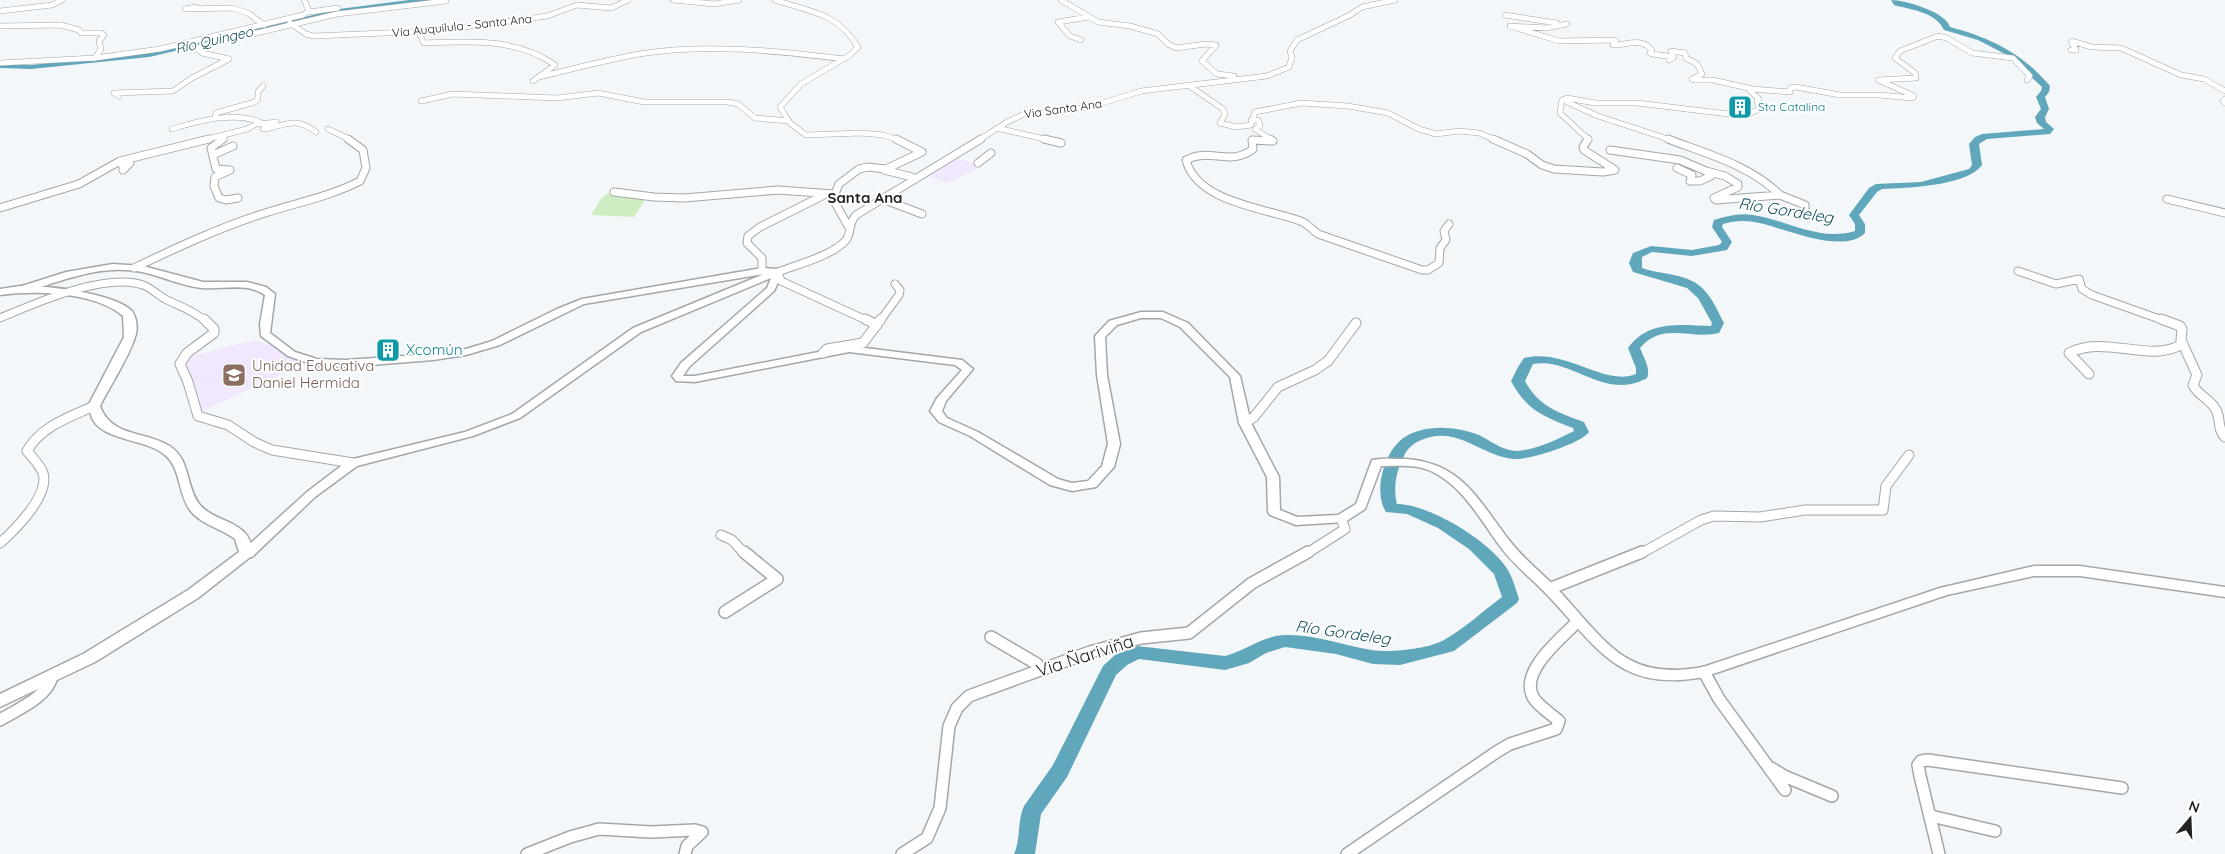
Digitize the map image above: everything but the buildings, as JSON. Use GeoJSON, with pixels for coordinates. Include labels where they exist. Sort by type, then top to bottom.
{"type":"FeatureCollection","features":[{"type":"Feature","properties":{"kind":"main road"},"geometry":{"type":"LineString","coordinates":[[0,292],[22,289],[65,293],[118,307],[129,315],[130,337],[94,406],[99,420],[104,425],[167,450],[177,458],[189,497],[194,506],[210,519],[236,532],[241,538],[247,554],[193,594],[89,658],[0,701]]}},
{"type":"Feature","properties":{"kind":"street"},"geometry":{"type":"LineString","coordinates":[[0,10],[52,5],[62,0]]}},
{"type":"Feature","properties":{"kind":"street"},"geometry":{"type":"LineString","coordinates":[[304,0],[309,8],[309,12]]}},
{"type":"Feature","properties":{"kind":"street"},"geometry":{"type":"LineString","coordinates":[[120,96],[114,93],[169,92],[176,90],[192,78],[229,59],[202,53],[199,47],[289,22],[309,12],[419,0]]}},
{"type":"Feature","properties":{"kind":"street","name":"Vía Auquilula - Santa Ana"},"geometry":{"type":"LineString","coordinates":[[289,22],[306,34],[313,36],[357,33],[419,33],[547,16],[577,5],[611,8],[628,0]]}},
{"type":"Feature","properties":{"kind":"street"},"geometry":{"type":"LineString","coordinates":[[674,0],[714,4],[739,0]]}},
{"type":"Feature","properties":{"kind":"street"},"geometry":{"type":"LineString","coordinates":[[775,0],[832,17],[845,26],[858,47],[844,59],[807,80],[784,101],[780,110],[800,133],[806,135],[845,133],[882,136],[892,138],[922,152],[884,170]]}},
{"type":"Feature","properties":{"kind":"street"},"geometry":{"type":"LineString","coordinates":[[1061,0],[1098,22],[1130,26],[1158,34],[1168,44],[1176,48],[1206,44],[1216,45],[1202,60],[1220,75],[1267,76]]}},
{"type":"Feature","properties":{"kind":"street","name":"Via Santa Ana"},"geometry":{"type":"LineString","coordinates":[[778,272],[828,251],[844,241],[847,239],[848,226],[851,219],[912,177],[1012,118],[1024,114],[1090,107],[1111,102],[1133,93],[1267,76],[1289,67],[1292,57],[1290,51],[1297,40],[1350,15],[1362,7],[1395,0]]}},
{"type":"Feature","properties":{"kind":"street"},"geometry":{"type":"LineString","coordinates":[[0,63],[95,58],[180,46],[264,25],[343,13],[446,1]]}},
{"type":"Feature","properties":{"kind":"street"},"geometry":{"type":"LineString","coordinates":[[196,7],[185,8],[232,8],[248,13],[264,25]]}},
{"type":"Feature","properties":{"kind":"street"},"geometry":{"type":"LineString","coordinates":[[1505,15],[1567,24],[1540,28],[1510,26],[1552,40],[1614,40],[1616,41],[1613,45],[1616,46],[1630,41],[1643,43],[1650,47],[1652,50],[1650,53],[1672,59],[1671,51],[1682,52],[1686,54],[1688,60],[1697,64],[1702,74],[1692,80],[1713,80],[1752,89],[1790,92],[1790,88],[1796,86],[1840,95],[1913,98],[1912,95],[1878,80],[1916,78],[1915,73],[1895,58],[1896,55],[1900,51],[1938,36],[1947,38],[1972,53],[2014,58],[2030,76],[2027,80]]}},
{"type":"Feature","properties":{"kind":"street"},"geometry":{"type":"LineString","coordinates":[[1081,40],[1070,36],[1058,22],[1088,16]]}},
{"type":"Feature","properties":{"kind":"street"},"geometry":{"type":"LineString","coordinates":[[0,26],[61,25],[79,30],[84,34],[100,33],[104,35],[99,41],[101,49],[95,58]]}},
{"type":"Feature","properties":{"kind":"street"},"geometry":{"type":"LineString","coordinates":[[419,33],[424,43],[463,41],[516,46],[532,51],[555,65],[540,75],[539,78]]}},
{"type":"Feature","properties":{"kind":"street"},"geometry":{"type":"LineString","coordinates":[[2071,50],[2076,50],[2071,41],[2092,47],[2121,48],[2181,75],[2204,79],[2225,91]]}},
{"type":"Feature","properties":{"kind":"street"},"geometry":{"type":"LineString","coordinates":[[533,81],[640,54],[708,49],[805,54],[844,59]]}},
{"type":"Feature","properties":{"kind":"street"},"geometry":{"type":"LineString","coordinates":[[215,117],[216,113],[255,102],[258,100],[258,92],[263,86]]}},
{"type":"Feature","properties":{"kind":"street"},"geometry":{"type":"LineString","coordinates":[[1191,87],[1223,109],[1226,114],[1220,120],[1220,123],[1230,126],[1243,127],[1251,125],[1255,112],[1285,105],[1301,103],[1348,106],[1388,113],[1419,129],[1436,134],[1459,130],[1479,133],[1527,154],[1542,165],[1554,169],[1603,172],[1615,170],[1584,150],[1583,147],[1589,140],[1560,113],[1562,100]]}},
{"type":"Feature","properties":{"kind":"street"},"geometry":{"type":"LineString","coordinates":[[1562,100],[1567,98],[1602,104],[1646,104],[1746,116],[1759,109],[1757,101],[1759,99],[1750,91],[1752,89]]}},
{"type":"Feature","properties":{"kind":"street"},"geometry":{"type":"LineString","coordinates":[[421,101],[453,94],[557,98],[598,93],[644,102],[728,102],[738,104],[755,118],[789,121]]}},
{"type":"Feature","properties":{"kind":"street"},"geometry":{"type":"LineString","coordinates":[[2225,99],[2222,101],[2225,103]]}},
{"type":"Feature","properties":{"kind":"street"},"geometry":{"type":"LineString","coordinates":[[1562,100],[1598,116],[1644,130],[1746,169],[1769,184],[1780,195],[1805,205],[1805,208]]}},
{"type":"Feature","properties":{"kind":"street"},"geometry":{"type":"LineString","coordinates":[[172,129],[215,117],[258,120],[260,124]]}},
{"type":"Feature","properties":{"kind":"street"},"geometry":{"type":"LineString","coordinates":[[1251,120],[1258,120],[1260,126],[1256,129],[1273,141],[1252,140],[1253,149],[1246,156],[1238,158],[1199,154],[1186,160],[1195,180],[1215,194],[1305,223],[1318,234],[1422,270],[1428,270],[1439,263],[1440,248],[1446,240],[1444,231],[1449,224]]}},
{"type":"Feature","properties":{"kind":"street"},"geometry":{"type":"LineString","coordinates":[[0,208],[80,184],[120,161],[142,154],[186,146],[260,124],[276,122],[263,129],[266,129]]}},
{"type":"Feature","properties":{"kind":"street"},"geometry":{"type":"LineString","coordinates":[[248,136],[294,122],[306,124],[316,132]]}},
{"type":"Feature","properties":{"kind":"street"},"geometry":{"type":"LineString","coordinates":[[997,128],[1062,143]]}},
{"type":"Feature","properties":{"kind":"street"},"geometry":{"type":"LineString","coordinates":[[134,268],[226,227],[319,198],[360,181],[366,168],[364,150],[352,141],[328,129]]}},
{"type":"Feature","properties":{"kind":"street"},"geometry":{"type":"LineString","coordinates":[[238,131],[214,144],[211,148],[216,169],[230,170],[215,177],[214,186],[217,196],[226,200],[238,198]]}},
{"type":"Feature","properties":{"kind":"street"},"geometry":{"type":"LineString","coordinates":[[213,155],[233,146]]}},
{"type":"Feature","properties":{"kind":"street"},"geometry":{"type":"LineString","coordinates":[[1610,150],[1680,160],[1706,171],[1725,176],[1738,184],[1738,187],[1714,198],[1716,200],[1780,195]]}},
{"type":"Feature","properties":{"kind":"street"},"geometry":{"type":"LineString","coordinates":[[978,163],[991,153]]}},
{"type":"Feature","properties":{"kind":"street"},"geometry":{"type":"LineString","coordinates":[[103,170],[130,163],[123,170]]}},
{"type":"Feature","properties":{"kind":"street"},"geometry":{"type":"LineString","coordinates":[[848,226],[847,219],[835,206],[834,194],[841,184],[856,171],[865,167],[912,177]]}},
{"type":"Feature","properties":{"kind":"street"},"geometry":{"type":"LineString","coordinates":[[1678,168],[1692,175],[1690,181],[1694,182],[1710,176],[1706,171]]}},
{"type":"Feature","properties":{"kind":"street"},"geometry":{"type":"LineString","coordinates":[[614,192],[684,198],[778,190],[824,195],[834,194]]}},
{"type":"Feature","properties":{"kind":"street"},"geometry":{"type":"LineString","coordinates":[[762,271],[763,258],[747,243],[748,236],[760,227],[824,195]]}},
{"type":"Feature","properties":{"kind":"street"},"geometry":{"type":"LineString","coordinates":[[880,198],[922,214]]}},
{"type":"Feature","properties":{"kind":"street"},"geometry":{"type":"LineString","coordinates":[[2167,199],[2225,213]]}},
{"type":"Feature","properties":{"kind":"street"},"geometry":{"type":"LineString","coordinates":[[22,289],[82,272],[109,268],[134,268],[194,284],[243,285],[264,289],[270,294],[263,326],[265,334],[301,358],[312,362],[338,363],[408,359],[465,351],[495,343],[562,309],[582,302],[762,271],[778,272]]}},
{"type":"Feature","properties":{"kind":"street"},"geometry":{"type":"LineString","coordinates":[[2018,271],[2056,284],[2079,279],[2082,288],[2092,295],[2180,326],[2182,329],[2180,337],[2182,344],[2197,376],[2193,384],[2195,390],[2214,406],[2217,412],[2220,431],[2225,437]]}},
{"type":"Feature","properties":{"kind":"street"},"geometry":{"type":"LineString","coordinates":[[778,272],[781,281],[877,325]]}},
{"type":"Feature","properties":{"kind":"street"},"geometry":{"type":"LineString","coordinates":[[778,272],[770,289],[685,365],[677,376],[685,380],[695,379],[849,349],[958,362],[968,369],[941,400],[936,411],[939,416],[943,420],[974,434],[1054,482],[1072,487],[1092,484],[1108,467],[1114,444],[1102,375],[1100,336],[1114,323],[1141,315],[1163,315],[1184,325],[1235,376],[1245,423],[1273,477],[1274,512],[1296,521],[1341,519],[1361,506],[1376,463],[1402,463],[1436,469],[1466,490],[1507,546],[1601,646],[1634,669],[1654,675],[1675,676],[1704,672],[1945,592],[2034,571],[2080,571],[2225,592]]}},
{"type":"Feature","properties":{"kind":"street"},"geometry":{"type":"LineString","coordinates":[[247,554],[306,498],[338,472],[353,463],[468,434],[516,416],[637,330],[778,272]]}},
{"type":"Feature","properties":{"kind":"street"},"geometry":{"type":"LineString","coordinates":[[0,318],[65,293],[99,286],[134,283],[142,285],[194,310],[214,329],[214,333],[188,353],[180,364],[188,382],[198,416],[228,425],[254,442],[272,450],[353,463]]}},
{"type":"Feature","properties":{"kind":"street"},"geometry":{"type":"LineString","coordinates":[[823,353],[827,349],[863,343],[898,295],[900,290],[895,284]]}},
{"type":"Feature","properties":{"kind":"street"},"geometry":{"type":"LineString","coordinates":[[1245,423],[1258,411],[1273,390],[1315,370],[1329,360],[1356,323]]}},
{"type":"Feature","properties":{"kind":"street"},"geometry":{"type":"LineString","coordinates":[[2089,374],[2087,369],[2072,358],[2069,353],[2073,350],[2092,347],[2163,352],[2174,349],[2182,344]]}},
{"type":"Feature","properties":{"kind":"street"},"geometry":{"type":"LineString","coordinates":[[0,543],[17,529],[43,487],[44,474],[27,451],[30,443],[39,434],[94,406]]}},
{"type":"Feature","properties":{"kind":"street"},"geometry":{"type":"LineString","coordinates":[[1549,589],[1636,556],[1701,520],[1714,516],[1760,517],[1805,510],[1883,510],[1886,486],[1909,455]]}},
{"type":"Feature","properties":{"kind":"street","name":"Via Ñariviña"},"geometry":{"type":"LineString","coordinates":[[902,854],[926,838],[940,808],[949,726],[957,708],[969,696],[1090,652],[1141,638],[1189,634],[1252,583],[1318,547],[1344,528],[1341,519]]}},
{"type":"Feature","properties":{"kind":"street"},"geometry":{"type":"LineString","coordinates":[[721,535],[732,540],[751,560],[777,580],[724,612]]}},
{"type":"Feature","properties":{"kind":"street"},"geometry":{"type":"LineString","coordinates":[[1347,854],[1498,751],[1510,744],[1556,729],[1559,721],[1534,699],[1529,688],[1530,679],[1534,668],[1578,621]]}},
{"type":"Feature","properties":{"kind":"street"},"geometry":{"type":"LineString","coordinates":[[991,637],[1036,664],[1040,670]]}},
{"type":"Feature","properties":{"kind":"street"},"geometry":{"type":"LineString","coordinates":[[1704,672],[1719,699],[1785,790]]}},
{"type":"Feature","properties":{"kind":"street"},"geometry":{"type":"LineString","coordinates":[[0,720],[43,693],[49,688],[52,677]]}},
{"type":"Feature","properties":{"kind":"street"},"geometry":{"type":"LineString","coordinates":[[1939,854],[1931,816],[1923,795],[1918,765],[1921,761],[1928,760],[2122,788]]}},
{"type":"Feature","properties":{"kind":"street"},"geometry":{"type":"LineString","coordinates":[[1765,764],[1784,776],[1832,796]]}},
{"type":"Feature","properties":{"kind":"street"},"geometry":{"type":"LineString","coordinates":[[1931,816],[1995,831]]}},
{"type":"Feature","properties":{"kind":"street"},"geometry":{"type":"LineString","coordinates":[[527,854],[570,837],[599,830],[651,832],[694,830],[702,832],[687,846],[685,854]]}},
{"type":"Feature","properties":{"kind":"shaded area"},"geometry":{"type":"Polygon","coordinates":[[[951,157],[983,165],[947,183],[922,174],[951,157]]]}},
{"type":"Feature","properties":{"kind":"shaded area","name":"Unidad Educativa Daniel Hermida"},"geometry":{"type":"Polygon","coordinates":[[[254,340],[277,348],[275,350],[285,353],[297,361],[293,367],[274,378],[201,411],[184,362],[189,357],[254,340]]]}},
{"type":"Feature","properties":{"kind":"green space"},"geometry":{"type":"Polygon","coordinates":[[[608,193],[647,197],[634,217],[591,215],[601,199],[608,193]]]}},
{"type":"Feature","properties":{"kind":"waterway","name":"Río Quingeo"},"geometry":{"type":"LineString","coordinates":[[0,66],[31,67],[149,55],[339,11],[426,0]]}},
{"type":"Feature","properties":{"kind":"waterway","name":"Río Gordeleg"},"geometry":{"type":"LineString","coordinates":[[1024,854],[1027,850],[1031,812],[1060,771],[1109,671],[1121,660],[1137,652],[1225,663],[1243,658],[1260,648],[1285,641],[1336,648],[1373,657],[1400,658],[1448,646],[1511,599],[1501,572],[1474,545],[1443,524],[1409,509],[1391,509],[1388,485],[1394,461],[1406,443],[1425,434],[1436,432],[1458,433],[1496,450],[1514,455],[1528,453],[1559,443],[1582,432],[1579,425],[1542,410],[1523,391],[1518,381],[1529,361],[1553,360],[1609,380],[1632,380],[1642,376],[1642,368],[1634,348],[1641,339],[1650,333],[1671,328],[1715,330],[1718,323],[1697,289],[1684,282],[1637,270],[1635,263],[1637,255],[1651,249],[1692,253],[1723,248],[1727,242],[1717,227],[1718,222],[1735,218],[1752,218],[1771,222],[1826,238],[1844,238],[1860,233],[1860,224],[1854,215],[1873,190],[1880,186],[1921,185],[1972,171],[1977,165],[1974,144],[1978,139],[1985,136],[2047,132],[2049,129],[2042,123],[2040,117],[2045,109],[2040,97],[2045,92],[2046,86],[2010,53],[1981,38],[1947,28],[1945,22],[1936,15],[1897,3],[1895,0]]}},
{"type":"Feature","properties":{"kind":"place","name":"Sta Catalina"},"geometry":{"type":"Point","coordinates":[1740,107]}},
{"type":"Feature","properties":{"kind":"place","name":"Xcomún"},"geometry":{"type":"Point","coordinates":[388,350]}},
{"type":"Feature","properties":{"kind":"place","name":"Unidad Educativa Daniel Hermida"},"geometry":{"type":"Point","coordinates":[234,375]}},
{"type":"Feature","properties":{"kind":"district","name":"Santa Ana"},"geometry":{"type":"Point","coordinates":[865,198]}}]}
